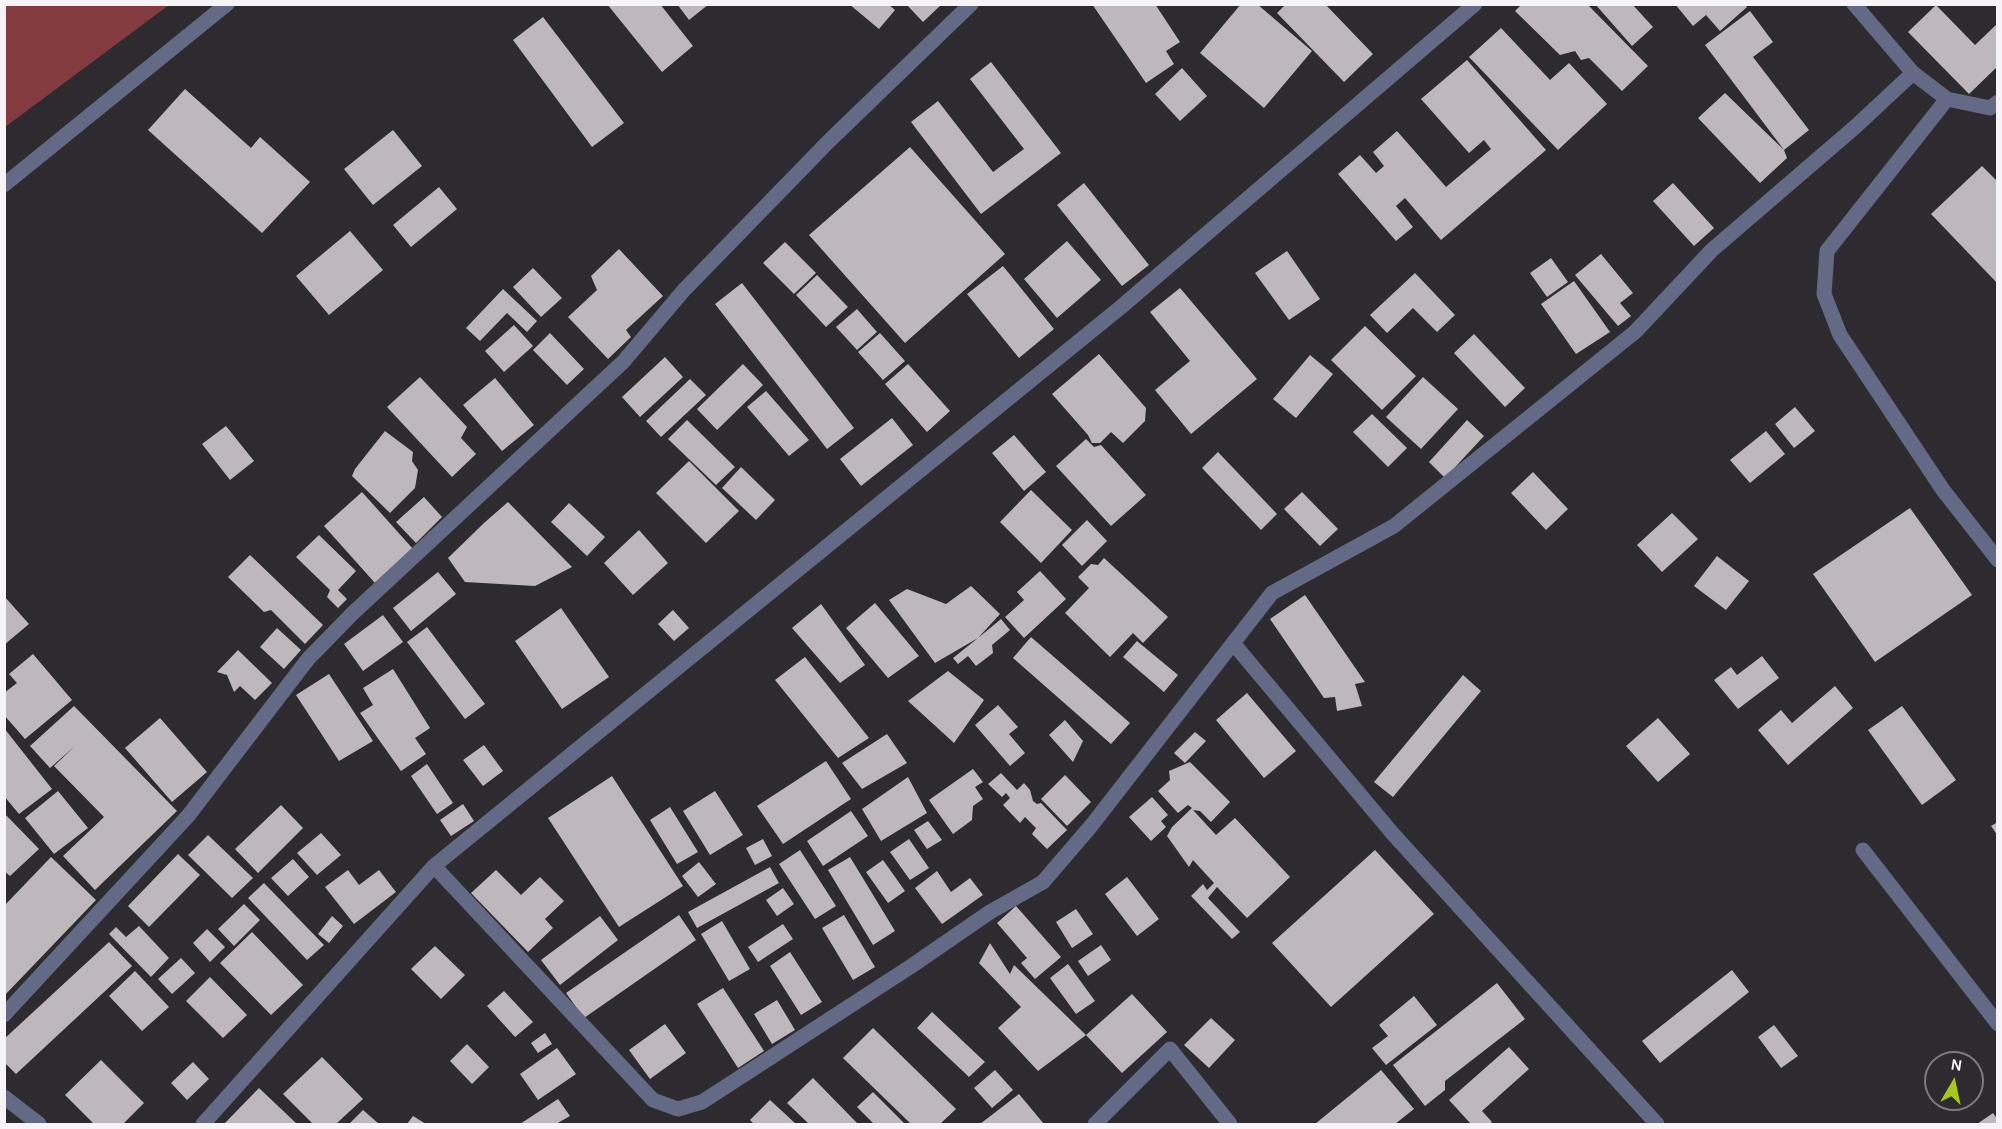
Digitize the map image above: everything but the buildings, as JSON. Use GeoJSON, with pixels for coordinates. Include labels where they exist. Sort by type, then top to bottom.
{"type":"FeatureCollection","features":[{"type":"Feature","properties":{"kind":"street"},"geometry":{"type":"LineString","coordinates":[[4,185],[227,4]]}},
{"type":"Feature","properties":{"kind":"street"},"geometry":{"type":"LineString","coordinates":[[4,1015],[188,816],[308,659],[353,613],[623,362],[684,290],[829,141],[971,4]]}},
{"type":"Feature","properties":{"kind":"street"},"geometry":{"type":"LineString","coordinates":[[203,1125],[434,866],[1121,307],[1475,4]]}},
{"type":"Feature","properties":{"kind":"street"},"geometry":{"type":"LineString","coordinates":[[1854,4],[1913,73],[1947,99],[1990,108],[1998,102]]}},
{"type":"Feature","properties":{"kind":"street"},"geometry":{"type":"LineString","coordinates":[[434,866],[653,1100],[678,1109],[702,1102],[910,967],[990,912],[1044,882],[1091,826],[1272,593],[1394,526],[1635,332],[1712,250],[1855,127],[1913,73]]}},
{"type":"Feature","properties":{"kind":"street"},"geometry":{"type":"LineString","coordinates":[[1947,99],[1827,251],[1824,294],[1840,335],[1943,489],[1998,560]]}},
{"type":"Feature","properties":{"kind":"street"},"geometry":{"type":"LineString","coordinates":[[1233,643],[1393,834],[1657,1125]]}},
{"type":"Feature","properties":{"kind":"street"},"geometry":{"type":"LineString","coordinates":[[1863,850],[1998,1024]]}},
{"type":"Feature","properties":{"kind":"street"},"geometry":{"type":"LineString","coordinates":[[1095,1125],[1170,1049],[1230,1125]]}},
{"type":"Feature","properties":{"kind":"street"},"geometry":{"type":"LineString","coordinates":[[4,1097],[39,1125]]}},
{"type":"Feature","properties":{"kind":"shaded area"},"geometry":{"type":"Polygon","coordinates":[[[5,4],[169,4],[169,5],[5,127],[5,4]]]}}]}
